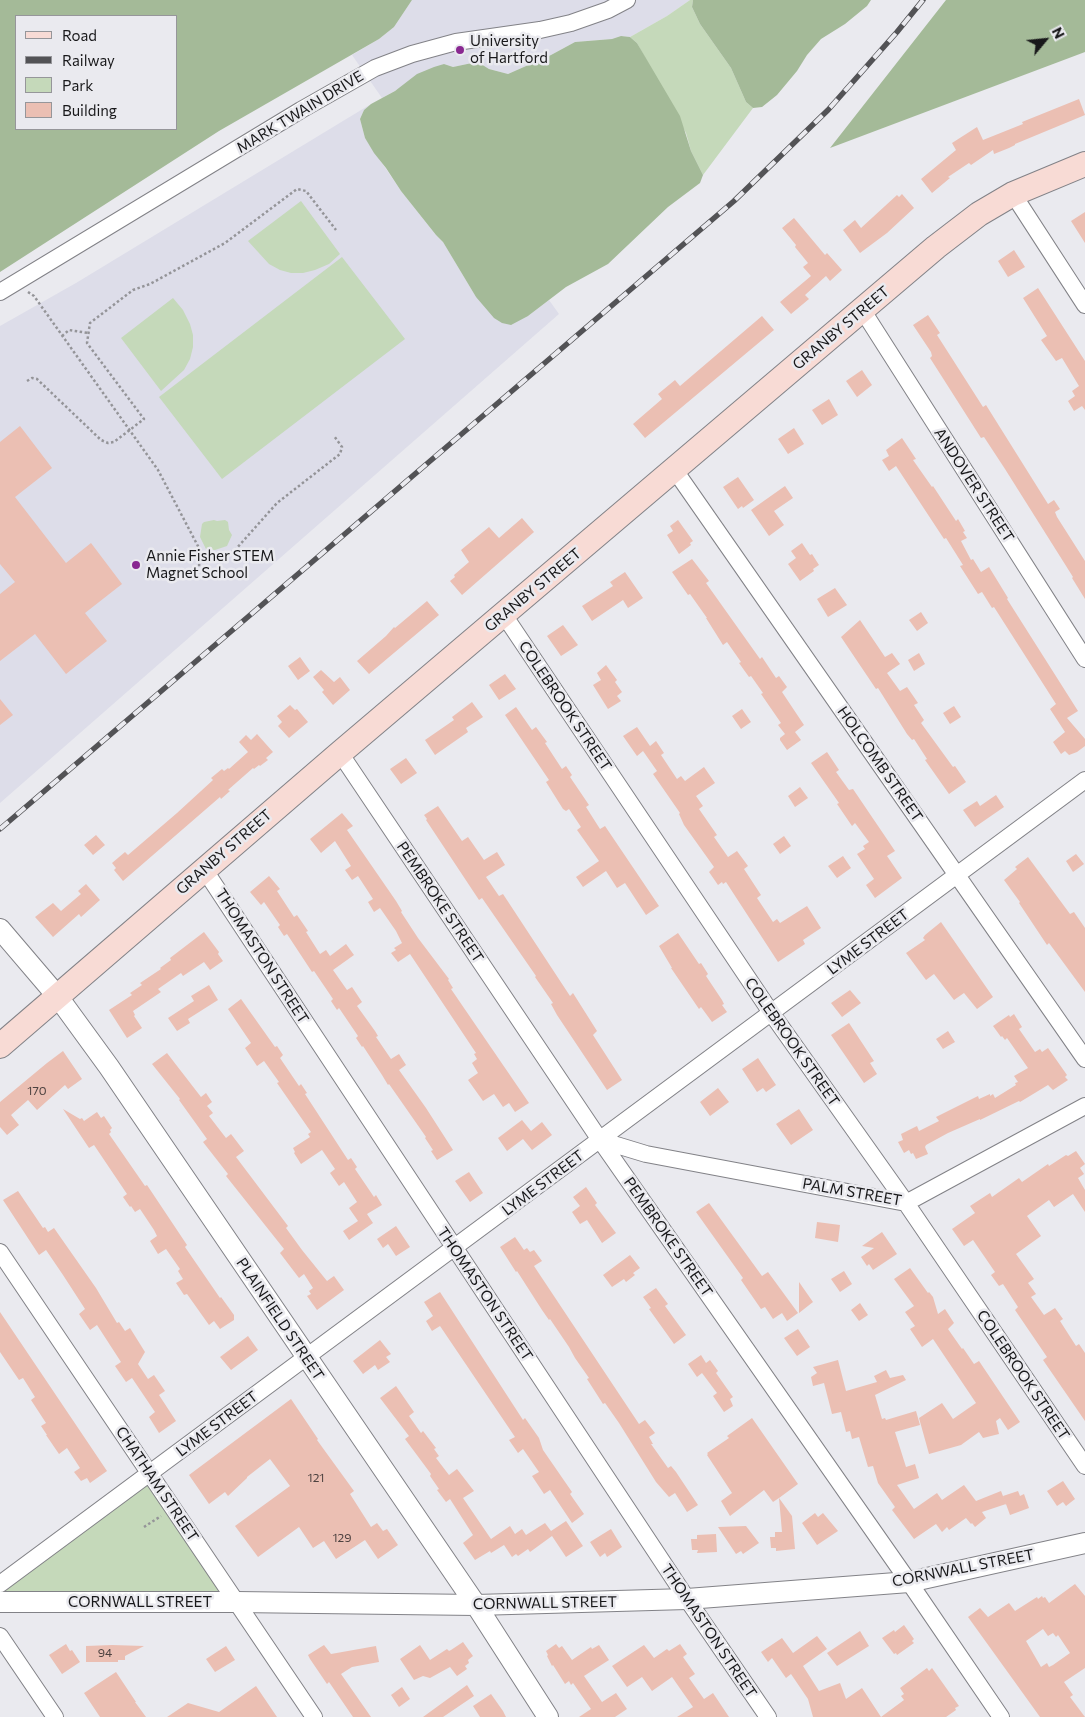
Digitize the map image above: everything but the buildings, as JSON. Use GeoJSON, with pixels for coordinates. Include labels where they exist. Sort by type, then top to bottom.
{"type":"FeatureCollection","features":[{"type":"Feature","properties":{"kind":"main road","name":"GRANBY STREET"},"geometry":{"type":"LineString","coordinates":[[0,1046],[204,869],[936,247],[979,214],[1014,194],[1085,164]]}},
{"type":"Feature","properties":{"kind":"street","name":"MARK TWAIN DRIVE"},"geometry":{"type":"LineString","coordinates":[[0,292],[301,110],[375,68],[412,54],[456,42],[540,30],[570,22],[608,10],[627,0]]}},
{"type":"Feature","properties":{"kind":"street"},"geometry":{"type":"LineString","coordinates":[[1014,194],[1085,305]]}},
{"type":"Feature","properties":{"kind":"street","name":"ANDOVER STREET"},"geometry":{"type":"LineString","coordinates":[[862,311],[1085,658]]}},
{"type":"Feature","properties":{"kind":"street","name":"HOLCOMB STREET"},"geometry":{"type":"LineString","coordinates":[[674,469],[1085,1059]]}},
{"type":"Feature","properties":{"kind":"street","name":"COLEBROOK STREET"},"geometry":{"type":"LineString","coordinates":[[504,615],[772,1014],[906,1203],[1085,1466]]}},
{"type":"Feature","properties":{"kind":"street","name":"PEMBROKE STREET"},"geometry":{"type":"LineString","coordinates":[[340,753],[600,1140],[1002,1717]]}},
{"type":"Feature","properties":{"kind":"street","name":"LYME STREET"},"geometry":{"type":"LineString","coordinates":[[0,1584],[772,1014],[1085,780]]}},
{"type":"Feature","properties":{"kind":"street","name":"THOMASTON STREET"},"geometry":{"type":"LineString","coordinates":[[204,869],[687,1600],[768,1717]]}},
{"type":"Feature","properties":{"kind":"street","name":"PLAINFIELD STREET"},"geometry":{"type":"LineString","coordinates":[[0,929],[58,997],[115,1075],[476,1605],[548,1717]]}},
{"type":"Feature","properties":{"kind":"street","name":"PALM STREET"},"geometry":{"type":"LineString","coordinates":[[600,1140],[646,1154],[906,1203],[1085,1106]]}},
{"type":"Feature","properties":{"kind":"street","name":"CHATHAM STREET"},"geometry":{"type":"LineString","coordinates":[[0,1252],[314,1717]]}},
{"type":"Feature","properties":{"kind":"street","name":"CORNWALL STREET"},"geometry":{"type":"LineString","coordinates":[[0,1602],[476,1605],[687,1600],[909,1582],[1085,1543]]}},
{"type":"Feature","properties":{"kind":"street"},"geometry":{"type":"LineString","coordinates":[[0,1636],[55,1717]]}},
{"type":"Feature","properties":{"kind":"path"},"geometry":{"type":"LineString","coordinates":[[27,381],[32,378],[38,379],[104,442],[114,442],[144,419],[87,343],[90,323],[133,290],[150,284],[225,243],[297,189],[306,190],[336,230]]}},
{"type":"Feature","properties":{"kind":"path"},"geometry":{"type":"LineString","coordinates":[[22,295],[27,292],[32,294],[158,470],[197,541],[201,555],[199,567],[192,574],[185,577]]}},
{"type":"Feature","properties":{"kind":"path"},"geometry":{"type":"LineString","coordinates":[[62,336],[69,330],[88,333]]}},
{"type":"Feature","properties":{"kind":"path"},"geometry":{"type":"LineString","coordinates":[[201,555],[218,556],[229,554],[236,549],[277,503],[340,454],[342,447],[334,436]]}},
{"type":"Feature","properties":{"kind":"path"},"geometry":{"type":"LineString","coordinates":[[144,1527],[162,1516]]}},
{"type":"Feature","properties":{"kind":"shaded area","name":"University of Hartford"},"geometry":{"type":"Polygon","coordinates":[[[412,0],[690,0],[667,16],[630,37],[621,36],[612,39],[575,42],[508,74],[489,69],[481,64],[472,63],[453,67],[444,64],[382,98],[352,55],[379,39],[394,27],[412,0]]]}},
{"type":"Feature","properties":{"kind":"shaded area","name":"Annie Fisher STEM Magnet School"},"geometry":{"type":"Polygon","coordinates":[[[371,104],[364,110],[360,119],[365,138],[401,191],[443,242],[476,297],[528,316],[549,300],[559,314],[0,803],[0,326],[76,283],[371,104]]]}},
{"type":"Feature","properties":{"kind":"green space"},"geometry":{"type":"Polygon","coordinates":[[[0,0],[412,0],[394,27],[379,39],[219,131],[0,272],[0,0]]]}},
{"type":"Feature","properties":{"kind":"green space"},"geometry":{"type":"Polygon","coordinates":[[[690,0],[693,0],[692,7],[700,24],[731,68],[746,102],[753,108],[703,175],[691,151],[686,133],[637,43],[630,37],[667,16],[690,0]]]}},
{"type":"Feature","properties":{"kind":"green space"},"geometry":{"type":"Polygon","coordinates":[[[693,0],[871,0],[867,6],[845,24],[821,39],[777,95],[762,107],[753,108],[746,102],[731,68],[700,24],[692,7],[693,0]]]}},
{"type":"Feature","properties":{"kind":"green space"},"geometry":{"type":"Polygon","coordinates":[[[946,0],[1085,0],[1085,52],[830,148],[946,0]]]}},
{"type":"Feature","properties":{"kind":"green space"},"geometry":{"type":"Polygon","coordinates":[[[621,36],[630,37],[637,43],[680,116],[691,151],[703,175],[700,183],[668,207],[608,264],[566,287],[528,316],[511,325],[502,323],[494,318],[476,297],[443,242],[401,191],[374,153],[365,138],[360,119],[364,110],[371,104],[395,91],[417,74],[434,67],[444,64],[453,67],[472,63],[481,64],[489,69],[508,74],[575,42],[612,39],[621,36]]]}},
{"type":"Feature","properties":{"kind":"green space"},"geometry":{"type":"Polygon","coordinates":[[[301,201],[340,254],[329,264],[315,270],[291,273],[269,264],[248,241],[301,201]]]}},
{"type":"Feature","properties":{"kind":"green space"},"geometry":{"type":"Polygon","coordinates":[[[342,257],[405,339],[222,479],[159,397],[342,257]]]}},
{"type":"Feature","properties":{"kind":"green space"},"geometry":{"type":"Polygon","coordinates":[[[173,298],[183,310],[190,324],[193,335],[193,347],[190,359],[184,370],[161,391],[121,338],[173,298]]]}},
{"type":"Feature","properties":{"kind":"green space"},"geometry":{"type":"Polygon","coordinates":[[[214,520],[225,520],[228,522],[232,535],[227,546],[215,550],[206,549],[200,537],[202,524],[214,520]]]}},
{"type":"Feature","properties":{"kind":"green space"},"geometry":{"type":"Polygon","coordinates":[[[150,1474],[236,1602],[0,1602],[0,1584],[150,1474]]]}},
{"type":"Feature","properties":{"kind":"railway"},"geometry":{"type":"LineString","coordinates":[[0,829],[734,201],[828,110],[923,0]]}},
{"type":"Feature","properties":{"kind":"place","name":"University of Hartford"},"geometry":{"type":"Point","coordinates":[460,50]}},
{"type":"Feature","properties":{"kind":"place","name":"Annie Fisher STEM Magnet School"},"geometry":{"type":"Point","coordinates":[136,565]}}]}
